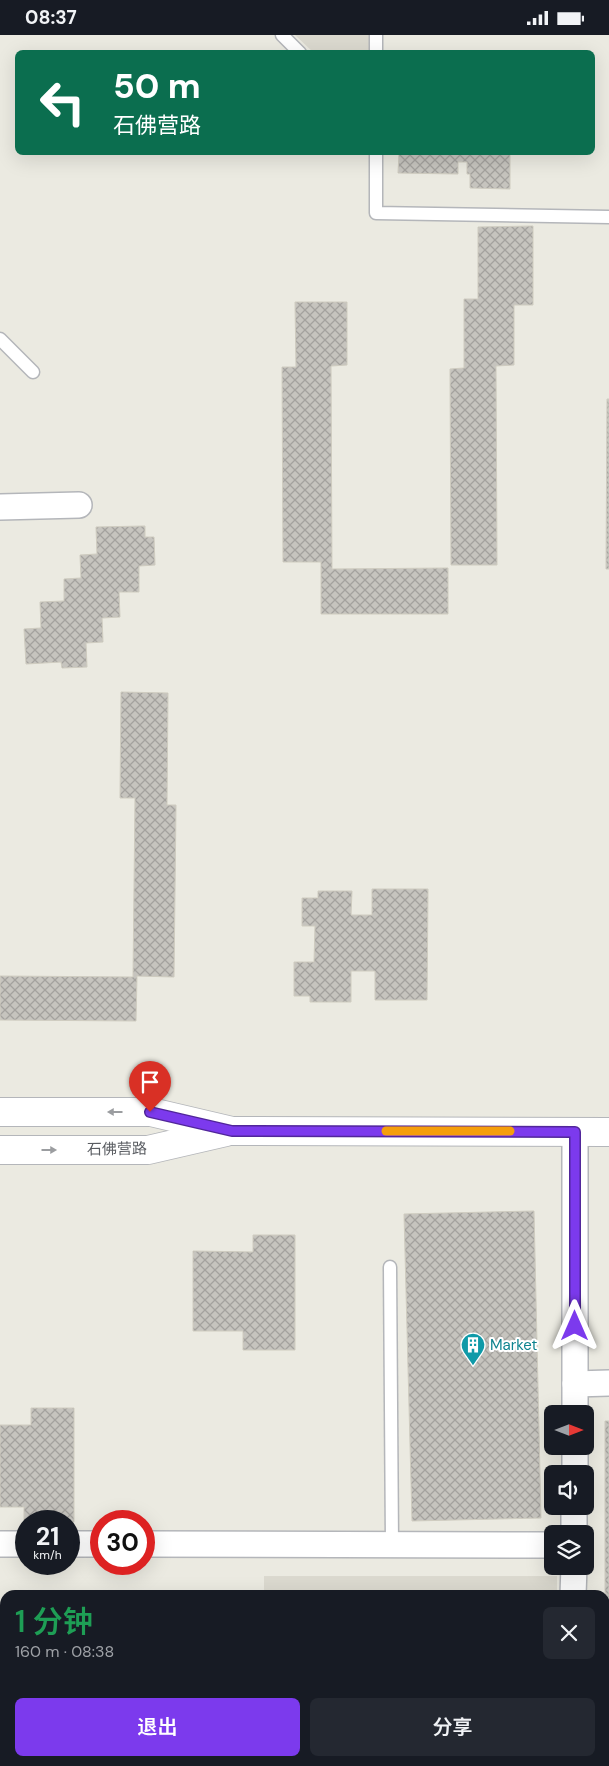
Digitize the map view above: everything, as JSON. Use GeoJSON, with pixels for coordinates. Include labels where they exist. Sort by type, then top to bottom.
{"type":"FeatureCollection","features":[{"type":"Feature","properties":{"kind":"street"},"geometry":{"type":"LineString","coordinates":[[0,507],[78,505]]}},
{"type":"Feature","properties":{"kind":"street","name":"石佛营路"},"geometry":{"type":"LineString","coordinates":[[0,1112],[150,1112],[232,1131],[609,1132]]}},
{"type":"Feature","properties":{"kind":"street","name":"石佛营路"},"geometry":{"type":"LineString","coordinates":[[0,1150],[148,1150],[232,1131]]}},
{"type":"Feature","properties":{"kind":"street"},"geometry":{"type":"LineString","coordinates":[[575,1132],[575,1405]]}},
{"type":"Feature","properties":{"kind":"street"},"geometry":{"type":"LineString","coordinates":[[575,1384],[609,1383]]}},
{"type":"Feature","properties":{"kind":"street"},"geometry":{"type":"LineString","coordinates":[[0,1543],[15,1544]]}},
{"type":"Feature","properties":{"kind":"street"},"geometry":{"type":"LineString","coordinates":[[155,1544],[544,1545]]}},
{"type":"Feature","properties":{"kind":"street"},"geometry":{"type":"LineString","coordinates":[[573,1590],[574,1575]]}},
{"type":"Feature","properties":{"kind":"lane"},"geometry":{"type":"LineString","coordinates":[[282,35],[297,50]]}},
{"type":"Feature","properties":{"kind":"lane"},"geometry":{"type":"LineString","coordinates":[[376,35],[376,50]]}},
{"type":"Feature","properties":{"kind":"lane"},"geometry":{"type":"LineString","coordinates":[[376,155],[376,213],[609,217]]}},
{"type":"Feature","properties":{"kind":"lane"},"geometry":{"type":"LineString","coordinates":[[0,339],[33,372]]}},
{"type":"Feature","properties":{"kind":"lane"},"geometry":{"type":"LineString","coordinates":[[390,1267],[392,1545]]}},
{"type":"Feature","properties":{"kind":"shaded area"},"geometry":{"type":"Polygon","coordinates":[[[295,35],[374,35],[374,50],[311,50],[295,35]]]}},
{"type":"Feature","properties":{"kind":"shaded area"},"geometry":{"type":"Polygon","coordinates":[[[264,1576],[557,1576],[557,1590],[264,1590],[264,1576]]]}},
{"type":"Feature","properties":{"kind":"building"},"geometry":{"type":"Polygon","coordinates":[[[399,155],[510,155],[510,189],[470,188],[470,174],[467,174],[467,162],[458,162],[458,174],[398,173],[399,155]]]}},
{"type":"Feature","properties":{"kind":"building"},"geometry":{"type":"Polygon","coordinates":[[[533,226],[533,305],[514,305],[514,365],[496,366],[497,565],[451,565],[450,369],[464,368],[464,299],[478,299],[478,227],[533,226]]]}},
{"type":"Feature","properties":{"kind":"building"},"geometry":{"type":"Polygon","coordinates":[[[295,302],[347,302],[347,365],[331,366],[332,569],[448,568],[448,614],[321,614],[321,562],[283,562],[282,367],[296,367],[295,302]]]}},
{"type":"Feature","properties":{"kind":"building"},"geometry":{"type":"Polygon","coordinates":[[[607,399],[609,399],[609,569],[606,569],[607,399]]]}},
{"type":"Feature","properties":{"kind":"building"},"geometry":{"type":"Polygon","coordinates":[[[145,526],[145,537],[154,537],[155,565],[139,566],[139,592],[119,592],[120,617],[102,618],[103,642],[86,643],[87,667],[62,668],[61,662],[26,664],[24,629],[41,628],[40,602],[64,601],[64,579],[81,578],[80,555],[97,554],[96,527],[145,526]]]}},
{"type":"Feature","properties":{"kind":"building"},"geometry":{"type":"Polygon","coordinates":[[[121,692],[168,693],[167,805],[176,805],[174,977],[137,976],[136,1021],[0,1020],[0,976],[133,977],[135,798],[120,798],[121,692]]]}},
{"type":"Feature","properties":{"kind":"building"},"geometry":{"type":"Polygon","coordinates":[[[372,889],[428,889],[427,1000],[375,1000],[375,971],[351,971],[351,1002],[310,1002],[310,996],[294,996],[294,962],[314,962],[315,926],[302,926],[302,898],[318,898],[318,891],[352,891],[351,915],[372,915],[372,889]]]}},
{"type":"Feature","properties":{"kind":"building","name":"Market"},"geometry":{"type":"Polygon","coordinates":[[[534,1211],[541,1518],[412,1521],[404,1214],[534,1211]]]}},
{"type":"Feature","properties":{"kind":"building"},"geometry":{"type":"Polygon","coordinates":[[[253,1235],[295,1235],[295,1350],[243,1350],[243,1331],[193,1331],[193,1251],[253,1252],[253,1235]]]}},
{"type":"Feature","properties":{"kind":"building"},"geometry":{"type":"Polygon","coordinates":[[[31,1408],[74,1408],[74,1510],[24,1510],[24,1507],[0,1507],[0,1425],[31,1425],[31,1408]]]}},
{"type":"Feature","properties":{"kind":"building"},"geometry":{"type":"Polygon","coordinates":[[[605,1421],[609,1421],[609,1590],[605,1590],[605,1421]]]}},
{"type":"Feature","properties":{"kind":"slow traffic"},"geometry":{"type":"LineString","coordinates":[[386,1131],[510,1131]]}},
{"type":"Feature","properties":{"kind":"place","name":"Market"},"geometry":{"type":"Point","coordinates":[473,1366]}},
{"type":"Feature","properties":{"kind":"route"},"geometry":{"type":"LineString","coordinates":[[150,1112],[232,1131],[575,1132],[575,1326]]}}]}
